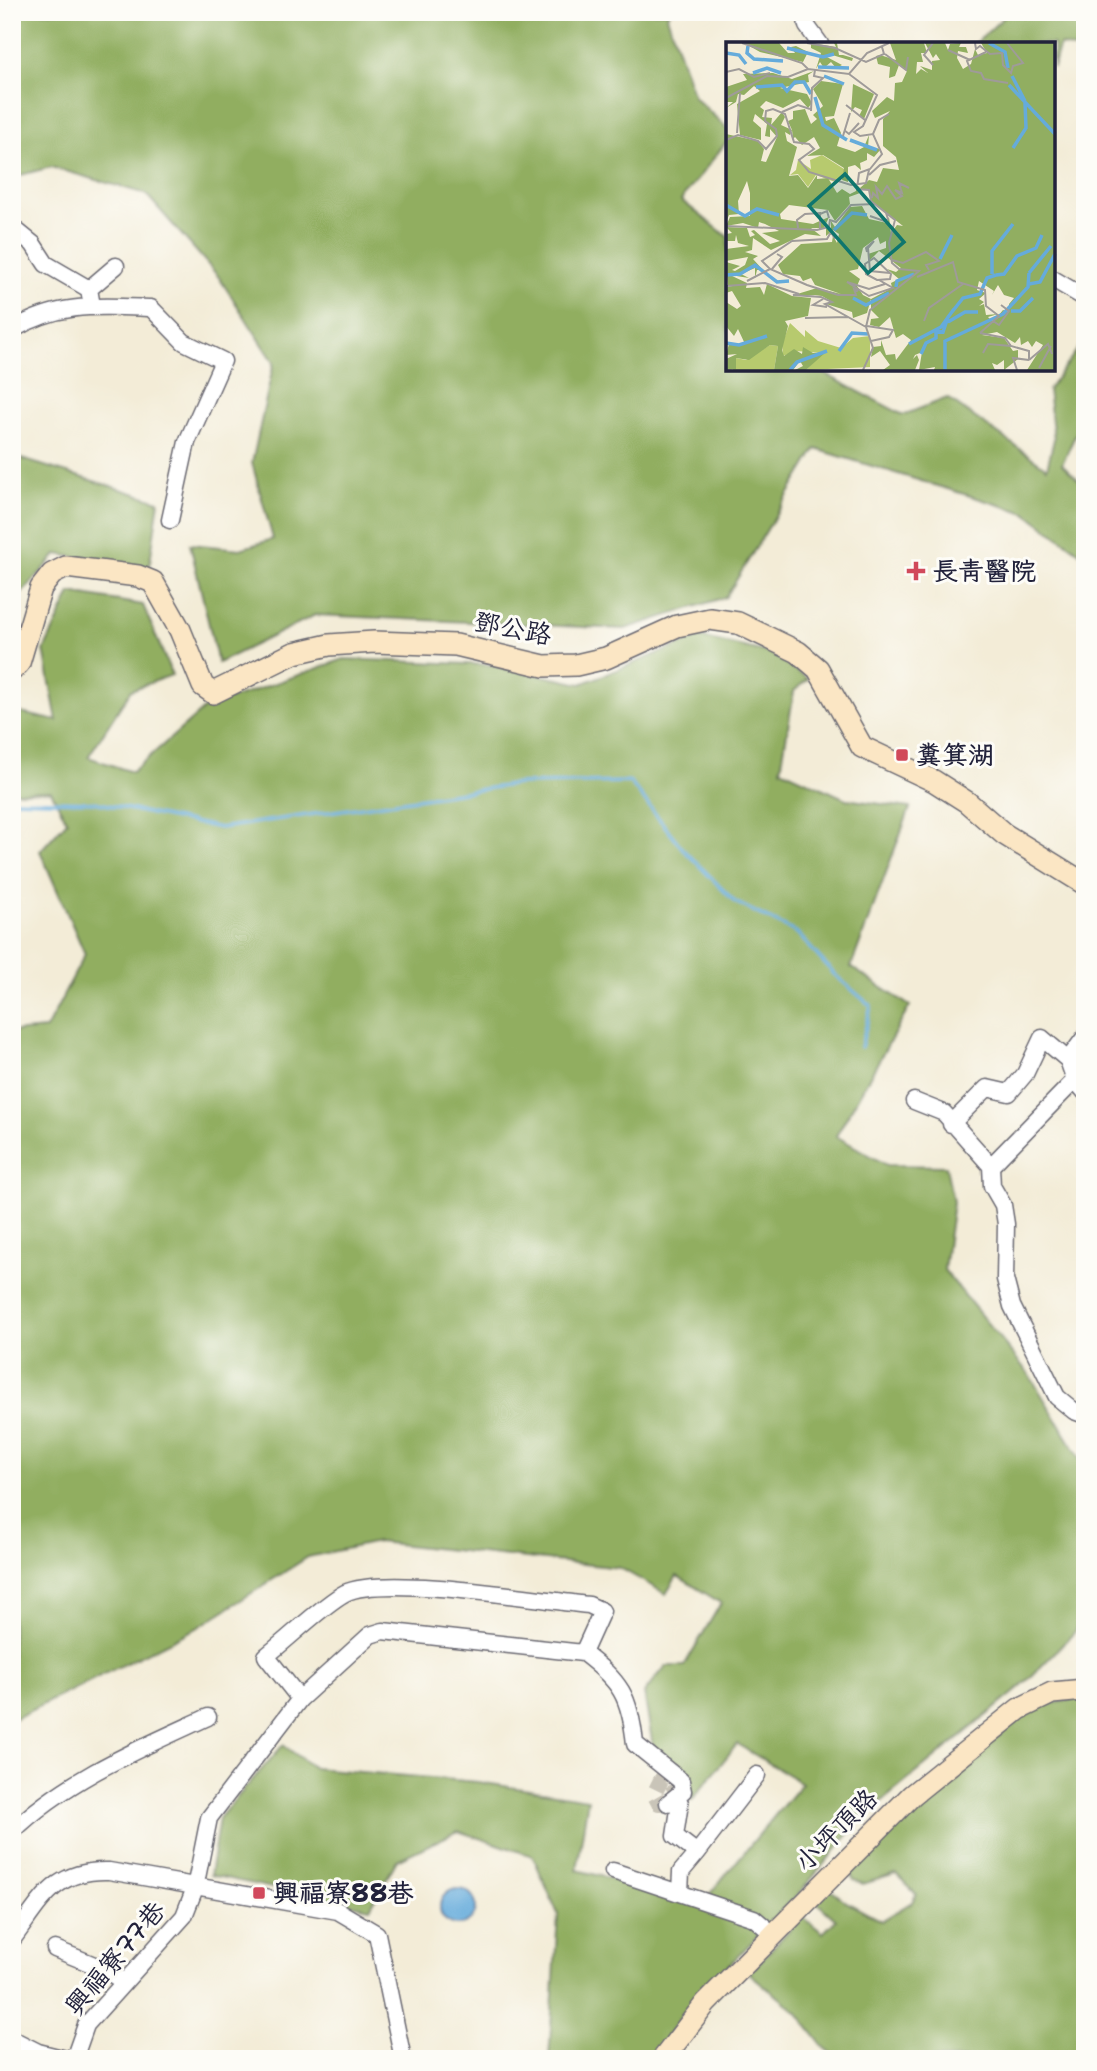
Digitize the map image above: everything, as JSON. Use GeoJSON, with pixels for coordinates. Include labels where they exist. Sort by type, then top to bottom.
{"type":"FeatureCollection","features":[{"type":"Feature","properties":{"kind":"street"},"geometry":{"type":"LineString","coordinates":[[805,12],[807,26],[819,42]]}},
{"type":"Feature","properties":{"kind":"street"},"geometry":{"type":"LineString","coordinates":[[12,227],[33,244],[46,264],[89,289],[92,306]]}},
{"type":"Feature","properties":{"kind":"street"},"geometry":{"type":"LineString","coordinates":[[89,289],[116,266]]}},
{"type":"Feature","properties":{"kind":"street"},"geometry":{"type":"LineString","coordinates":[[67,308],[72,279]]}},
{"type":"Feature","properties":{"kind":"street"},"geometry":{"type":"LineString","coordinates":[[1055,280],[1085,298]]}},
{"type":"Feature","properties":{"kind":"street"},"geometry":{"type":"LineString","coordinates":[[12,330],[36,316],[67,308],[151,308],[184,342],[223,362],[187,442],[170,520]]}},
{"type":"Feature","properties":{"kind":"street","name":"鄧公路"},"geometry":{"type":"LineString","coordinates":[[12,670],[19,663],[41,588],[52,573],[66,567],[138,576],[153,582],[180,630],[203,686],[213,693],[294,653],[329,645],[374,642],[456,645],[544,666],[576,665],[606,659],[677,626],[710,619],[738,623],[798,652],[818,669],[862,747],[934,781],[967,802],[1004,834],[1085,884]]}},
{"type":"Feature","properties":{"kind":"street"},"geometry":{"type":"LineString","coordinates":[[1068,1060],[1085,1037]]}},
{"type":"Feature","properties":{"kind":"street"},"geometry":{"type":"LineString","coordinates":[[951,1124],[987,1088],[1009,1093],[1025,1073],[1042,1038],[1068,1060],[1080,1086],[991,1166]]}},
{"type":"Feature","properties":{"kind":"street"},"geometry":{"type":"LineString","coordinates":[[914,1101],[944,1113],[991,1166],[992,1186],[1003,1205],[1006,1224],[1005,1279],[1012,1306],[1057,1397],[1085,1415]]}},
{"type":"Feature","properties":{"kind":"street"},"geometry":{"type":"LineString","coordinates":[[300,1699],[266,1656],[346,1593],[377,1586],[462,1591],[589,1605],[602,1611],[583,1653]]}},
{"type":"Feature","properties":{"kind":"street"},"geometry":{"type":"LineString","coordinates":[[195,1888],[209,1818],[300,1699],[370,1635],[383,1631],[583,1653],[611,1675],[623,1693],[632,1722],[635,1744],[681,1780],[682,1791],[674,1803],[675,1836],[697,1853]]}},
{"type":"Feature","properties":{"kind":"street","name":"小坪頂路"},"geometry":{"type":"LineString","coordinates":[[663,2059],[706,2004],[912,1795],[1019,1709],[1052,1693],[1085,1690]]}},
{"type":"Feature","properties":{"kind":"street"},"geometry":{"type":"LineString","coordinates":[[12,1832],[24,1820],[97,1770],[208,1717]]}},
{"type":"Feature","properties":{"kind":"street"},"geometry":{"type":"LineString","coordinates":[[680,1892],[681,1872],[757,1775]]}},
{"type":"Feature","properties":{"kind":"street"},"geometry":{"type":"LineString","coordinates":[[12,1940],[45,1897],[62,1881],[84,1870],[109,1871],[338,1911],[377,1934],[403,2059]]}},
{"type":"Feature","properties":{"kind":"street"},"geometry":{"type":"LineString","coordinates":[[613,1871],[754,1918],[773,1934]]}},
{"type":"Feature","properties":{"kind":"street","name":"興福寮77巷"},"geometry":{"type":"LineString","coordinates":[[74,2059],[86,2025],[184,1916],[195,1888]]}},
{"type":"Feature","properties":{"kind":"street"},"geometry":{"type":"LineString","coordinates":[[55,1949],[104,1969],[124,1982]]}},
{"type":"Feature","properties":{"kind":"street"},"geometry":{"type":"LineString","coordinates":[[12,2039],[38,2052],[66,2059]]}},
{"type":"Feature","properties":{"kind":"green space"},"geometry":{"type":"Polygon","coordinates":[[[12,12],[670,12],[667,16],[694,97],[726,127],[726,143],[681,200],[726,235],[726,371],[820,371],[903,415],[947,398],[1047,468],[1054,439],[1048,390],[1085,339],[1085,414],[1062,464],[1085,486],[1085,556],[1026,513],[816,449],[726,597],[625,629],[315,615],[218,663],[190,544],[240,549],[273,539],[252,463],[274,362],[218,276],[146,194],[51,167],[17,176],[12,163],[12,12]]]}},
{"type":"Feature","properties":{"kind":"green space"},"geometry":{"type":"Polygon","coordinates":[[[1009,12],[1085,15],[1085,49],[1080,51],[1060,45],[1055,61],[1055,42],[977,42],[1009,12]]]}},
{"type":"Feature","properties":{"kind":"green space"},"geometry":{"type":"Polygon","coordinates":[[[12,456],[159,501],[149,569],[57,554],[14,602],[12,456]]]}},
{"type":"Feature","properties":{"kind":"green space"},"geometry":{"type":"Polygon","coordinates":[[[71,593],[143,605],[172,675],[131,690],[88,757],[132,772],[205,708],[344,659],[493,665],[581,684],[700,637],[770,653],[808,679],[794,691],[781,769],[846,799],[910,808],[851,967],[910,1006],[836,1136],[887,1165],[946,1166],[953,1202],[944,1270],[1029,1374],[1085,1466],[1085,1605],[1074,1633],[1021,1687],[864,1816],[802,1890],[685,2011],[651,2059],[549,2059],[558,1914],[533,1856],[458,1831],[397,1860],[370,1908],[210,1875],[219,1818],[283,1745],[314,1768],[478,1782],[588,1799],[577,1870],[703,1902],[802,1783],[737,1744],[692,1800],[684,1770],[653,1747],[644,1693],[666,1666],[684,1666],[721,1603],[677,1576],[666,1594],[620,1568],[377,1542],[308,1557],[197,1628],[12,1720],[12,1032],[46,1029],[85,954],[40,851],[67,821],[51,791],[12,792],[12,711],[57,721],[44,650],[71,593]]]}},
{"type":"Feature","properties":{"kind":"green space"},"geometry":{"type":"Polygon","coordinates":[[[1085,1699],[1085,2059],[839,2059],[824,2047],[797,2012],[749,1973],[802,1916],[823,1933],[836,1920],[815,1901],[828,1888],[848,1903],[881,1921],[912,1902],[916,1894],[896,1874],[863,1884],[854,1880],[848,1871],[905,1808],[1037,1706],[1085,1699]]]}},
{"type":"Feature","properties":{"kind":"water"},"geometry":{"type":"Polygon","coordinates":[[[458,1889],[471,1894],[476,1907],[471,1920],[458,1925],[445,1920],[440,1907],[445,1894],[458,1889]]]}},
{"type":"Feature","properties":{"kind":"waterway"},"geometry":{"type":"LineString","coordinates":[[12,800],[94,802],[220,828],[518,784],[630,782],[683,849],[735,902],[797,933],[835,975],[871,1006],[861,1047]]}},
{"type":"Feature","properties":{"kind":"tunnel"},"geometry":{"type":"LineString","coordinates":[[668,1803],[659,1803],[654,1794],[661,1780],[671,1781],[678,1794]]}},
{"type":"Feature","properties":{"kind":"place","name":"長青醫院"},"geometry":{"type":"Point","coordinates":[916,571]}},
{"type":"Feature","properties":{"kind":"place","name":"糞箕湖"},"geometry":{"type":"Point","coordinates":[902,755]}},
{"type":"Feature","properties":{"kind":"place","name":"興福寮88巷"},"geometry":{"type":"Point","coordinates":[259,1893]}}]}
